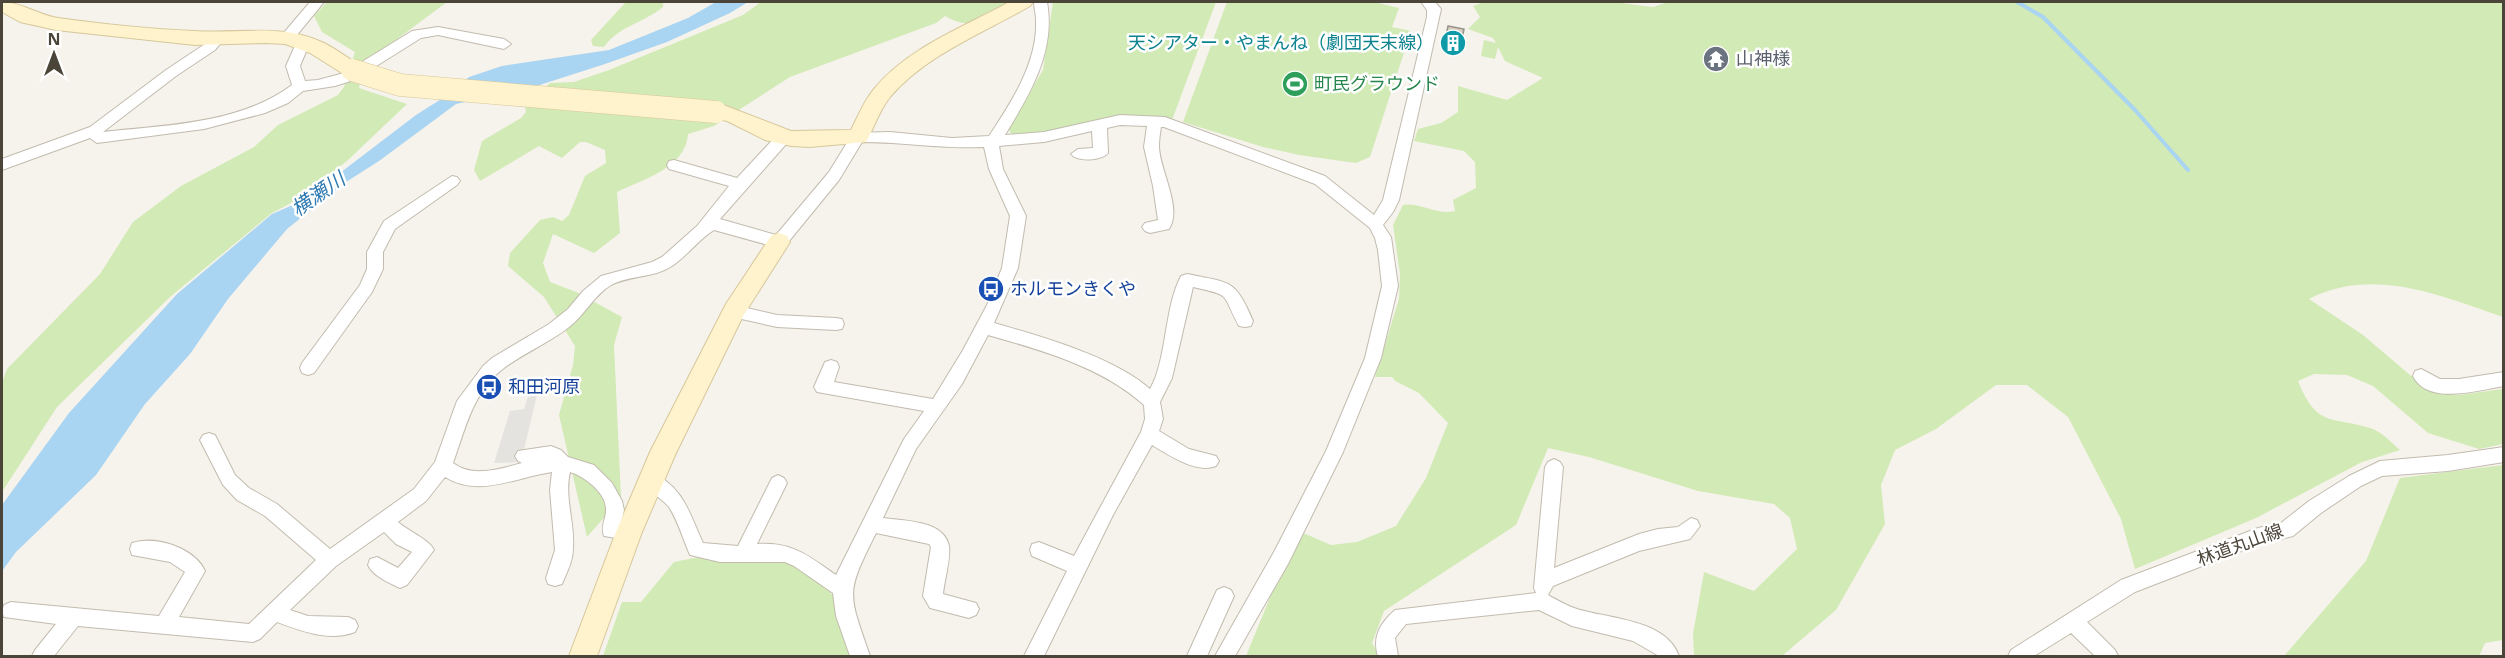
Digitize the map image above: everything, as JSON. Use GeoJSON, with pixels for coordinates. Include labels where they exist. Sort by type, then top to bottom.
{"type":"FeatureCollection","features":[{"type":"Feature","properties":{"kind":"street"},"geometry":{"type":"LineString","coordinates":[[300,86],[293,66],[295,40],[317,2]]}},
{"type":"Feature","properties":{"kind":"street"},"geometry":{"type":"LineString","coordinates":[[584,655],[629,532],[663,452],[734,311],[779,242],[834,176],[882,93],[892,83],[925,57],[1023,2]]}},
{"type":"Feature","properties":{"kind":"street"},"geometry":{"type":"LineString","coordinates":[[860,657],[851,636],[841,588],[910,444],[956,379],[984,327],[1010,268],[1018,216],[992,159],[991,145],[1024,90],[1038,58],[1043,10],[1040,2]]}},
{"type":"Feature","properties":{"kind":"street"},"geometry":{"type":"LineString","coordinates":[[1375,224],[1388,208],[1409,124],[1434,17],[1434,9],[1428,2]]}},
{"type":"Feature","properties":{"kind":"street"},"geometry":{"type":"LineString","coordinates":[[2,4],[27,17],[56,24],[218,38],[266,36],[295,40],[325,52],[352,70],[400,85],[716,112],[738,116],[783,138],[806,140],[890,137],[952,142],[994,141],[1044,137],[1099,124],[1134,119],[1155,121],[1181,126],[1320,180],[1375,224],[1383,237],[1390,286],[1373,358],[1334,452],[1281,558],[1225,657]]}},
{"type":"Feature","properties":{"kind":"street"},"geometry":{"type":"LineString","coordinates":[[95,131],[97,138],[238,117],[276,104],[300,86],[333,84],[346,80],[417,34],[428,31],[504,44]]}},
{"type":"Feature","properties":{"kind":"street"},"geometry":{"type":"LineString","coordinates":[[2,165],[95,131],[171,73],[210,47],[218,38]]}},
{"type":"Feature","properties":{"kind":"street"},"geometry":{"type":"LineString","coordinates":[[1150,227],[1164,225],[1166,222],[1161,186],[1150,147],[1155,121]]}},
{"type":"Feature","properties":{"kind":"street"},"geometry":{"type":"LineString","coordinates":[[1078,154],[1101,153],[1099,124]]}},
{"type":"Feature","properties":{"kind":"street"},"geometry":{"type":"LineString","coordinates":[[11,611],[253,633],[329,560],[420,495],[443,466],[466,400],[498,363],[555,329],[574,314],[589,295],[608,280],[657,267],[668,261],[704,227],[783,138]]}},
{"type":"Feature","properties":{"kind":"street"},"geometry":{"type":"LineString","coordinates":[[674,165],[740,184]]}},
{"type":"Feature","properties":{"kind":"street"},"geometry":{"type":"LineString","coordinates":[[308,368],[366,288],[375,268],[375,252],[389,225],[452,181]]}},
{"type":"Feature","properties":{"kind":"street"},"geometry":{"type":"LineString","coordinates":[[704,227],[718,224],[779,242]]}},
{"type":"Feature","properties":{"kind":"street"},"geometry":{"type":"LineString","coordinates":[[1151,401],[1161,388],[1168,370],[1171,340],[1187,280],[1225,286],[1233,292],[1245,321]]}},
{"type":"Feature","properties":{"kind":"street"},"geometry":{"type":"LineString","coordinates":[[734,311],[777,321],[836,324]]}},
{"type":"Feature","properties":{"kind":"street"},"geometry":{"type":"LineString","coordinates":[[984,327],[1036,342],[1106,370],[1139,390],[1151,401],[1154,419],[1149,434],[1107,509],[1034,657]]}},
{"type":"Feature","properties":{"kind":"street"},"geometry":{"type":"LineString","coordinates":[[831,367],[823,387],[935,406]]}},
{"type":"Feature","properties":{"kind":"street"},"geometry":{"type":"LineString","coordinates":[[2421,376],[2437,386],[2459,386],[2504,379]]}},
{"type":"Feature","properties":{"kind":"street"},"geometry":{"type":"LineString","coordinates":[[1149,434],[1185,455],[1210,462]]}},
{"type":"Feature","properties":{"kind":"street"},"geometry":{"type":"LineString","coordinates":[[209,440],[229,480],[243,494],[271,510],[329,560]]}},
{"type":"Feature","properties":{"kind":"street"},"geometry":{"type":"LineString","coordinates":[[524,456],[552,453],[559,457],[563,464],[558,478],[558,502],[564,548],[562,561],[555,578]]}},
{"type":"Feature","properties":{"kind":"street","name":"林道丸山線"},"geometry":{"type":"LineString","coordinates":[[2018,657],[2128,586],[2258,536],[2286,531],[2345,487],[2380,470],[2504,454]]}},
{"type":"Feature","properties":{"kind":"street"},"geometry":{"type":"LineString","coordinates":[[443,466],[456,476],[472,480],[563,464],[577,465],[594,474],[613,501],[615,509],[611,530],[629,532]]}},
{"type":"Feature","properties":{"kind":"street"},"geometry":{"type":"LineString","coordinates":[[1541,601],[1554,467]]}},
{"type":"Feature","properties":{"kind":"street"},"geometry":{"type":"LineString","coordinates":[[651,481],[662,487],[682,510],[697,549],[710,554],[785,554],[808,565],[841,588]]}},
{"type":"Feature","properties":{"kind":"street"},"geometry":{"type":"LineString","coordinates":[[743,555],[778,483]]}},
{"type":"Feature","properties":{"kind":"street"},"geometry":{"type":"LineString","coordinates":[[377,565],[399,579],[425,550],[403,538],[385,522]]}},
{"type":"Feature","properties":{"kind":"street"},"geometry":{"type":"LineString","coordinates":[[873,524],[930,534],[936,538],[940,547],[933,596],[937,602],[969,609]]}},
{"type":"Feature","properties":{"kind":"street"},"geometry":{"type":"LineString","coordinates":[[1544,581],[1602,555],[1656,537],[1681,534],[1691,526]]}},
{"type":"Feature","properties":{"kind":"street"},"geometry":{"type":"LineString","coordinates":[[139,549],[176,554],[187,560],[196,571],[165,624]]}},
{"type":"Feature","properties":{"kind":"street"},"geometry":{"type":"LineString","coordinates":[[1039,550],[1079,567]]}},
{"type":"Feature","properties":{"kind":"street"},"geometry":{"type":"LineString","coordinates":[[1197,657],[1224,596]]}},
{"type":"Feature","properties":{"kind":"street"},"geometry":{"type":"LineString","coordinates":[[1388,657],[1384,644],[1388,628],[1402,616],[1541,601],[1572,617],[1635,632],[1649,638],[1665,649],[1669,657]]}},
{"type":"Feature","properties":{"kind":"street"},"geometry":{"type":"LineString","coordinates":[[273,612],[308,625],[348,626]]}},
{"type":"Feature","properties":{"kind":"street"},"geometry":{"type":"LineString","coordinates":[[42,657],[73,617]]}},
{"type":"Feature","properties":{"kind":"street"},"geometry":{"type":"LineString","coordinates":[[2073,621],[2108,657]]}},
{"type":"Feature","properties":{"kind":"green space"},"geometry":{"type":"Polygon","coordinates":[[[327,2],[447,2],[365,63],[359,88],[407,104],[347,161],[295,201],[272,213],[170,297],[57,407],[2,492],[2,383],[7,369],[100,274],[133,222],[181,186],[254,147],[278,125],[338,95],[344,87],[355,52],[322,32],[314,16],[327,2]]]}},
{"type":"Feature","properties":{"kind":"green space"},"geometry":{"type":"Polygon","coordinates":[[[626,2],[663,2],[663,7],[616,34],[604,47],[593,46],[591,40],[626,2]]]}},
{"type":"Feature","properties":{"kind":"green space"},"geometry":{"type":"Polygon","coordinates":[[[761,2],[1008,3],[984,18],[970,23],[955,21],[945,16],[936,23],[790,77],[714,126],[688,134],[680,156],[672,164],[617,192],[620,233],[594,253],[553,234],[543,263],[550,282],[576,292],[622,317],[614,345],[621,498],[587,537],[559,415],[573,365],[575,346],[544,297],[508,266],[510,253],[540,220],[553,217],[562,221],[569,215],[585,176],[606,163],[605,150],[586,142],[580,142],[562,158],[539,146],[480,181],[474,170],[482,141],[521,118],[526,112],[525,107],[550,83],[574,82],[609,70],[743,15],[761,2]]]}},
{"type":"Feature","properties":{"kind":"green space"},"geometry":{"type":"Polygon","coordinates":[[[1053,2],[1216,2],[1172,120],[1155,117],[1052,133],[1013,136],[1008,129],[1043,70],[1053,2]]]}},
{"type":"Feature","properties":{"kind":"green space","name":"町民グラウンド"},"geometry":{"type":"Polygon","coordinates":[[[1227,2],[1374,2],[1399,8],[1392,27],[1411,31],[1370,157],[1356,163],[1299,155],[1263,147],[1183,122],[1227,2]]]}},
{"type":"Feature","properties":{"kind":"green space"},"geometry":{"type":"Polygon","coordinates":[[[1484,2],[1613,2],[1653,7],[1668,2],[2503,2],[2503,317],[2431,293],[2382,285],[2358,285],[2333,289],[2309,299],[2363,335],[2410,375],[2435,391],[2458,395],[2503,389],[2503,444],[2479,449],[2428,433],[2373,386],[2347,375],[2314,374],[2298,381],[2305,396],[2319,413],[2326,418],[2374,430],[2400,450],[2362,462],[2256,518],[2135,569],[2121,519],[2068,417],[2027,385],[1996,385],[1936,429],[1895,450],[1881,485],[1885,524],[1836,610],[1782,656],[1694,656],[1693,634],[1704,572],[1754,591],[1797,549],[1790,518],[1774,504],[1698,491],[1589,457],[1548,448],[1516,525],[1384,611],[1372,643],[1380,656],[1246,656],[1274,588],[1301,532],[1331,545],[1357,542],[1396,526],[1426,478],[1448,423],[1419,393],[1395,381],[1392,377],[1375,377],[1399,299],[1400,274],[1393,225],[1403,205],[1416,205],[1442,212],[1455,211],[1453,200],[1476,188],[1475,162],[1464,151],[1414,141],[1418,129],[1441,123],[1458,112],[1458,86],[1507,100],[1543,78],[1505,61],[1498,47],[1495,59],[1481,56],[1484,40],[1496,43],[1493,38],[1468,29],[1480,17],[1473,6],[1484,2]]]}},
{"type":"Feature","properties":{"kind":"green space"},"geometry":{"type":"Polygon","coordinates":[[[2503,465],[2503,640],[2485,643],[2479,656],[2284,656],[2366,561],[2400,478],[2503,465]]]}},
{"type":"Feature","properties":{"kind":"green space"},"geometry":{"type":"Polygon","coordinates":[[[699,557],[787,563],[819,579],[838,602],[851,656],[603,656],[622,602],[641,602],[674,562],[699,557]]]}},
{"type":"Feature","properties":{"kind":"shaded area"},"geometry":{"type":"Polygon","coordinates":[[[537,395],[521,462],[494,463],[510,411],[524,409],[528,396],[537,395]]]}},
{"type":"Feature","properties":{"kind":"water","name":"横瀬川"},"geometry":{"type":"Polygon","coordinates":[[[716,2],[748,2],[730,13],[667,42],[605,64],[527,89],[456,104],[379,161],[346,182],[287,229],[228,299],[190,354],[145,404],[96,475],[16,552],[2,571],[2,505],[69,413],[177,294],[272,214],[295,204],[336,176],[469,77],[502,66],[609,50],[688,18],[716,2]]]}},
{"type":"Feature","properties":{"kind":"building"},"geometry":{"type":"Polygon","coordinates":[[[1448,26],[1464,29],[1461,44],[1445,41],[1448,26]]]}},
{"type":"Feature","properties":{"kind":"waterway"},"geometry":{"type":"LineString","coordinates":[[2017,2],[2043,17],[2135,110],[2188,170]]}},
{"type":"Feature","properties":{"kind":"place","name":"天シアター・やまんね（劇団天末線）"},"geometry":{"type":"Point","coordinates":[1453,43]}},
{"type":"Feature","properties":{"kind":"place","name":"山神様"},"geometry":{"type":"Point","coordinates":[1716,59]}},
{"type":"Feature","properties":{"kind":"place","name":"町民グラウンド"},"geometry":{"type":"Point","coordinates":[1295,84]}},
{"type":"Feature","properties":{"kind":"place","name":"ホルモンきくや"},"geometry":{"type":"Point","coordinates":[991,289]}},
{"type":"Feature","properties":{"kind":"place","name":"和田河原"},"geometry":{"type":"Point","coordinates":[489,387]}}]}
